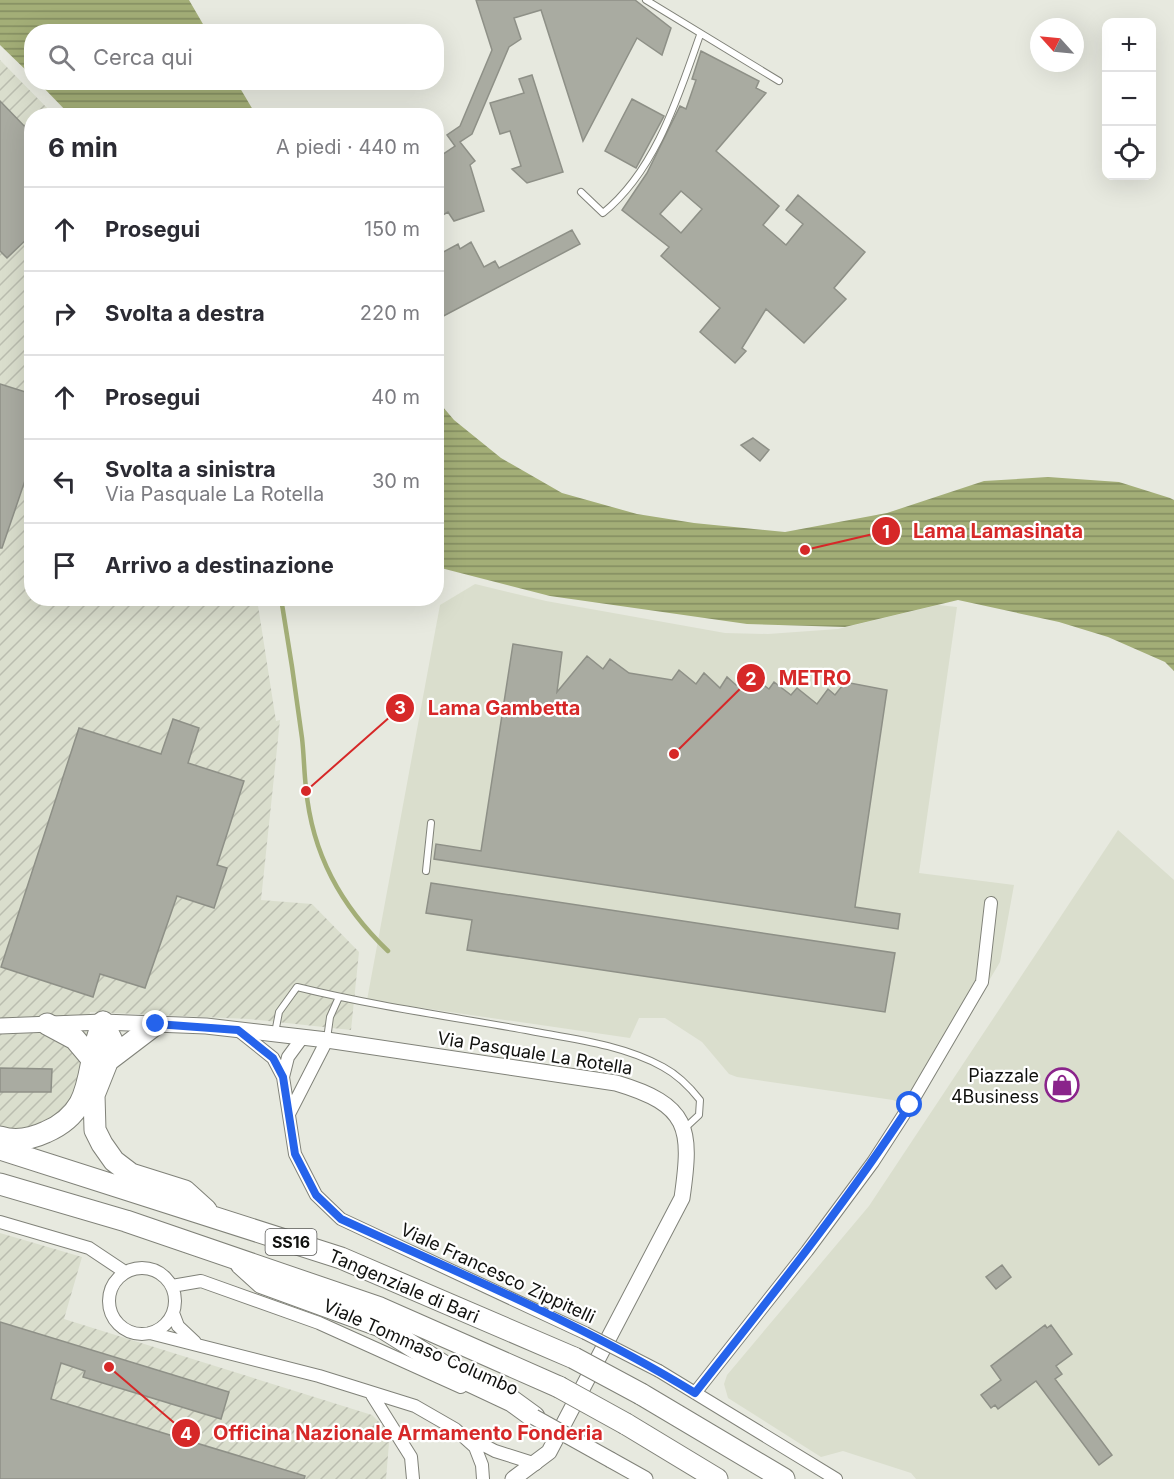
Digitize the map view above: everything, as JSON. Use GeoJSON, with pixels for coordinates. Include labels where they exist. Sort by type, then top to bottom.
{"type":"FeatureCollection","features":[{"type":"Feature","properties":{"kind":"highway"},"geometry":{"type":"LineString","coordinates":[[0,1137],[9,1140],[32,1138],[64,1124],[84,1099],[100,1058],[114,1046],[103,1022]]}},
{"type":"Feature","properties":{"kind":"highway"},"geometry":{"type":"LineString","coordinates":[[47,1024],[75,1039],[100,1058]]}},
{"type":"Feature","properties":{"kind":"highway"},"geometry":{"type":"LineString","coordinates":[[156,1024],[100,1058],[94,1095],[95,1130],[114,1161],[131,1174],[184,1191],[213,1217]]}},
{"type":"Feature","properties":{"kind":"highway","name":"Tangenziale di Bari"},"geometry":{"type":"LineString","coordinates":[[0,1149],[341,1258],[574,1358],[641,1394],[784,1479]]}},
{"type":"Feature","properties":{"kind":"highway","name":"Tangenziale di Bari"},"geometry":{"type":"LineString","coordinates":[[0,1184],[231,1256],[380,1308],[559,1387],[717,1479]]}},
{"type":"Feature","properties":{"kind":"highway"},"geometry":{"type":"LineString","coordinates":[[231,1256],[262,1283],[380,1326],[463,1378],[512,1401],[534,1417]]}},
{"type":"Feature","properties":{"kind":"street"},"geometry":{"type":"LineString","coordinates":[[695,1393],[807,1251],[873,1162],[910,1105],[982,982],[991,903]]}},
{"type":"Feature","properties":{"kind":"street","name":"Via Pasquale La Rotella"},"geometry":{"type":"LineString","coordinates":[[0,1026],[103,1022],[275,1033],[616,1083],[644,1092],[665,1104],[685,1128]]}},
{"type":"Feature","properties":{"kind":"street"},"geometry":{"type":"LineString","coordinates":[[238,1030],[273,1058],[283,1077]]}},
{"type":"Feature","properties":{"kind":"street"},"geometry":{"type":"LineString","coordinates":[[283,1077],[288,1057],[302,1038]]}},
{"type":"Feature","properties":{"kind":"street"},"geometry":{"type":"LineString","coordinates":[[289,1114],[327,1040]]}},
{"type":"Feature","properties":{"kind":"street","name":"Viale Francesco Zippitelli"},"geometry":{"type":"LineString","coordinates":[[283,1077],[295,1154],[316,1195],[341,1219],[585,1333],[659,1371],[836,1479]]}},
{"type":"Feature","properties":{"kind":"street"},"geometry":{"type":"LineString","coordinates":[[513,1479],[536,1464],[549,1452],[682,1198],[688,1156],[685,1128]]}},
{"type":"Feature","properties":{"kind":"street"},"geometry":{"type":"LineString","coordinates":[[0,1222],[89,1248],[125,1272]]}},
{"type":"Feature","properties":{"kind":"street"},"geometry":{"type":"LineString","coordinates":[[150,1333],[160,1329],[173,1313],[175,1304],[172,1286],[156,1271],[135,1268],[125,1272],[111,1288],[110,1309],[121,1326],[130,1332],[150,1333],[195,1342],[319,1376],[372,1395],[415,1406],[495,1451],[536,1464]]}},
{"type":"Feature","properties":{"kind":"street","name":"Viale Tommaso Columbo"},"geometry":{"type":"LineString","coordinates":[[172,1286],[201,1281],[320,1323],[508,1408],[534,1417],[645,1479]]}},
{"type":"Feature","properties":{"kind":"street"},"geometry":{"type":"LineString","coordinates":[[173,1313],[178,1326],[195,1342]]}},
{"type":"Feature","properties":{"kind":"street"},"geometry":{"type":"LineString","coordinates":[[372,1395],[411,1457],[413,1479]]}},
{"type":"Feature","properties":{"kind":"street"},"geometry":{"type":"LineString","coordinates":[[455,1429],[475,1447],[482,1465],[483,1479]]}},
{"type":"Feature","properties":{"kind":"lane"},"geometry":{"type":"LineString","coordinates":[[646,0],[700,35],[779,81]]}},
{"type":"Feature","properties":{"kind":"lane"},"geometry":{"type":"LineString","coordinates":[[581,192],[603,213],[621,198],[657,141],[676,103],[700,35]]}},
{"type":"Feature","properties":{"kind":"lane"},"geometry":{"type":"LineString","coordinates":[[426,871],[431,823]]}},
{"type":"Feature","properties":{"kind":"lane"},"geometry":{"type":"LineString","coordinates":[[275,1033],[279,1012],[297,987],[632,1053],[663,1067],[684,1081],[699,1100],[699,1115],[685,1128]]}},
{"type":"Feature","properties":{"kind":"lane"},"geometry":{"type":"LineString","coordinates":[[327,1040],[330,1017],[339,997]]}},
{"type":"Feature","properties":{"kind":"shaded area"},"geometry":{"type":"Polygon","coordinates":[[[0,0],[189,0],[203,24],[24,24],[24,68],[0,45],[0,0]]]}},
{"type":"Feature","properties":{"kind":"shaded area"},"geometry":{"type":"Polygon","coordinates":[[[0,60],[24,84],[24,90],[29,90],[47,108],[24,108],[24,606],[258,606],[276,721],[280,720],[261,900],[312,904],[359,952],[351,1030],[249,1019],[90,1012],[78,1095],[49,1124],[14,1134],[0,1130],[0,60]]]}},
{"type":"Feature","properties":{"kind":"shaded area"},"geometry":{"type":"Polygon","coordinates":[[[46,90],[241,90],[252,108],[63,108],[46,90]]]}},
{"type":"Feature","properties":{"kind":"shaded area"},"geometry":{"type":"Polygon","coordinates":[[[444,408],[454,420],[501,458],[562,493],[637,514],[694,523],[785,532],[887,513],[984,481],[1048,477],[1119,482],[1174,500],[1174,671],[1165,662],[1108,637],[1059,622],[958,600],[845,627],[747,624],[550,596],[444,569],[444,408]]]}},
{"type":"Feature","properties":{"kind":"shaded area"},"geometry":{"type":"Polygon","coordinates":[[[475,584],[546,601],[725,633],[768,634],[838,629],[938,605],[957,607],[919,873],[1014,885],[1000,962],[913,1109],[893,1100],[737,1077],[729,1074],[702,1042],[665,1018],[639,1018],[630,1038],[367,1000],[440,606],[444,606],[444,603],[475,584]]]}},
{"type":"Feature","properties":{"kind":"shaded area","name":"Piazzale 4Business"},"geometry":{"type":"Polygon","coordinates":[[[1118,830],[1174,880],[1174,1479],[916,1479],[911,1473],[843,1451],[821,1457],[728,1398],[724,1384],[727,1375],[869,1206],[1118,830]]]}},
{"type":"Feature","properties":{"kind":"shaded area"},"geometry":{"type":"Polygon","coordinates":[[[0,1233],[82,1257],[64,1319],[372,1415],[384,1427],[389,1443],[386,1479],[0,1479],[0,1233]]]}},
{"type":"Feature","properties":{"kind":"building"},"geometry":{"type":"Polygon","coordinates":[[[476,0],[635,0],[671,28],[662,55],[637,38],[583,141],[541,10],[514,18],[521,39],[509,47],[472,134],[460,142],[475,161],[470,165],[484,211],[454,221],[448,212],[444,214],[444,154],[455,146],[447,135],[460,126],[492,50],[476,0]]]}},
{"type":"Feature","properties":{"kind":"building"},"geometry":{"type":"Polygon","coordinates":[[[701,51],[759,81],[756,88],[766,93],[716,151],[779,206],[763,225],[786,245],[803,224],[786,210],[798,195],[865,252],[834,288],[846,299],[804,343],[766,309],[742,348],[746,351],[735,363],[700,332],[720,308],[661,256],[669,247],[622,210],[647,173],[680,106],[686,109],[696,80],[692,79],[701,51]],[[681,191],[660,214],[681,233],[702,209],[681,191]]]}},
{"type":"Feature","properties":{"kind":"building"},"geometry":{"type":"Polygon","coordinates":[[[532,75],[563,172],[527,183],[512,169],[521,166],[510,131],[500,134],[490,103],[524,93],[519,79],[532,75]]]}},
{"type":"Feature","properties":{"kind":"building"},"geometry":{"type":"Polygon","coordinates":[[[632,99],[664,116],[636,168],[605,151],[632,99]]]}},
{"type":"Feature","properties":{"kind":"building"},"geometry":{"type":"Polygon","coordinates":[[[0,101],[24,126],[24,242],[7,258],[0,251],[0,101]]]}},
{"type":"Feature","properties":{"kind":"building"},"geometry":{"type":"Polygon","coordinates":[[[572,230],[580,244],[444,316],[444,252],[458,244],[460,249],[471,242],[484,267],[495,261],[499,268],[572,230]]]}},
{"type":"Feature","properties":{"kind":"building"},"geometry":{"type":"Polygon","coordinates":[[[0,384],[24,392],[24,483],[2,548],[0,548],[0,384]]]}},
{"type":"Feature","properties":{"kind":"building"},"geometry":{"type":"Polygon","coordinates":[[[753,438],[769,450],[760,461],[741,445],[753,438]]]}},
{"type":"Feature","properties":{"kind":"building"},"geometry":{"type":"Polygon","coordinates":[[[513,644],[562,652],[557,692],[587,656],[603,669],[610,659],[629,673],[672,680],[679,670],[696,684],[704,673],[720,688],[727,677],[736,685],[745,672],[769,689],[774,682],[791,695],[797,688],[817,704],[828,689],[835,695],[845,682],[887,690],[855,907],[900,914],[898,929],[434,859],[436,844],[481,851],[513,644]]]}},
{"type":"Feature","properties":{"kind":"building"},"geometry":{"type":"Polygon","coordinates":[[[173,719],[199,728],[188,763],[244,781],[217,865],[227,868],[214,908],[177,896],[145,988],[100,974],[93,997],[1,967],[79,728],[161,754],[173,719]]]}},
{"type":"Feature","properties":{"kind":"building"},"geometry":{"type":"Polygon","coordinates":[[[431,883],[895,953],[885,1012],[467,950],[472,920],[426,913],[431,883]]]}},
{"type":"Feature","properties":{"kind":"building"},"geometry":{"type":"Polygon","coordinates":[[[0,1068],[52,1069],[51,1092],[0,1092],[0,1068]]]}},
{"type":"Feature","properties":{"kind":"building"},"geometry":{"type":"Polygon","coordinates":[[[1002,1265],[1011,1277],[996,1289],[986,1277],[1002,1265]]]}},
{"type":"Feature","properties":{"kind":"building"},"geometry":{"type":"Polygon","coordinates":[[[0,1322],[229,1392],[221,1419],[83,1377],[85,1371],[61,1363],[51,1399],[305,1476],[304,1479],[0,1479],[0,1322]]]}},
{"type":"Feature","properties":{"kind":"building"},"geometry":{"type":"Polygon","coordinates":[[[1045,1325],[1047,1328],[1051,1325],[1072,1354],[1056,1366],[1062,1374],[1055,1379],[1112,1455],[1099,1465],[1036,1381],[998,1409],[995,1405],[991,1408],[981,1395],[1001,1380],[991,1366],[1045,1325]]]}},
{"type":"Feature","properties":{"kind":"waterway"},"geometry":{"type":"LineString","coordinates":[[282,606],[302,738],[309,812],[315,835],[322,857],[343,897],[356,916],[388,951]]}},
{"type":"Feature","properties":{"kind":"place","name":"Lama Lamasinata"},"geometry":{"type":"Point","coordinates":[805,550]}},
{"type":"Feature","properties":{"kind":"place","name":"METRO"},"geometry":{"type":"Point","coordinates":[674,754]}},
{"type":"Feature","properties":{"kind":"place","name":"Lama Gambetta"},"geometry":{"type":"Point","coordinates":[306,791]}},
{"type":"Feature","properties":{"kind":"place","name":"Piazzale 4Business"},"geometry":{"type":"Point","coordinates":[1062,1085]}},
{"type":"Feature","properties":{"kind":"place","name":"Officina Nazionale Armamento Fonderia"},"geometry":{"type":"Point","coordinates":[109,1367]}},
{"type":"Feature","properties":{"kind":"route"},"geometry":{"type":"LineString","coordinates":[[156,1024],[238,1030],[273,1058],[283,1077],[295,1154],[316,1195],[341,1219],[585,1333],[659,1371],[695,1393],[807,1251],[873,1162],[910,1105]]}}]}
